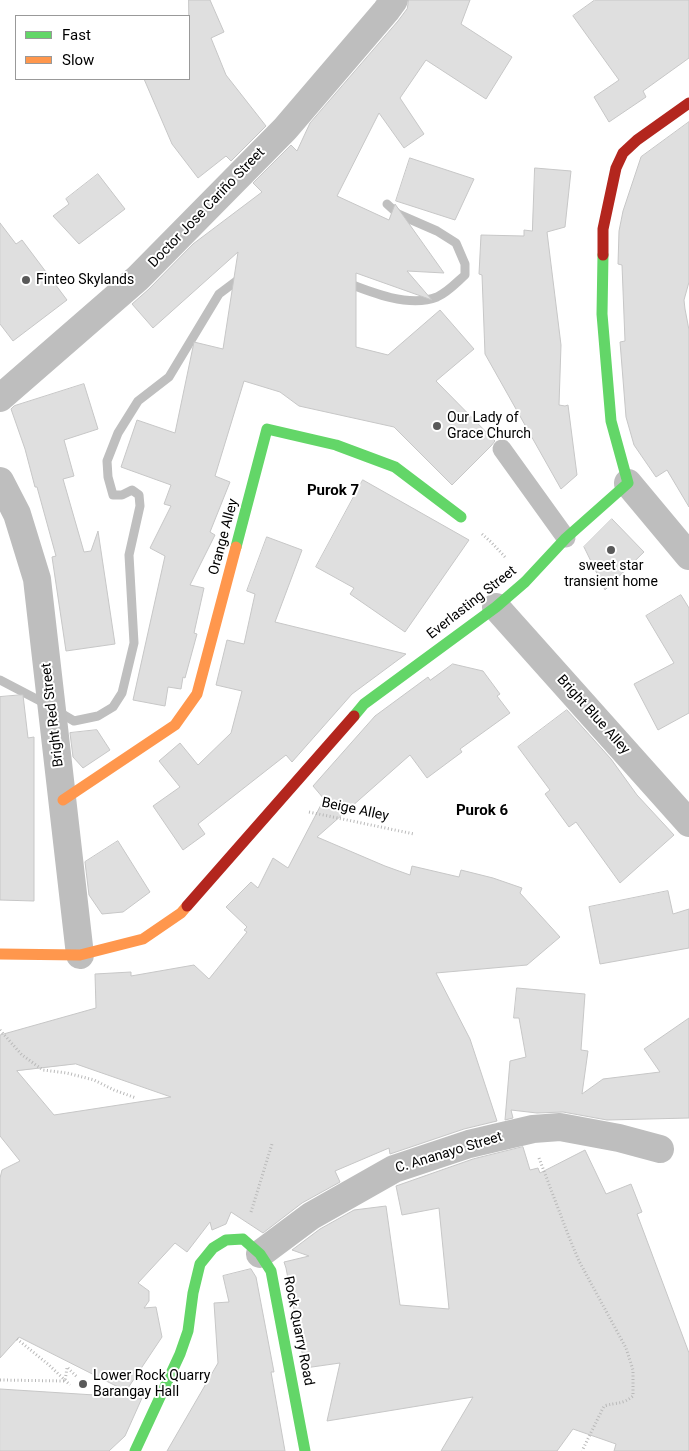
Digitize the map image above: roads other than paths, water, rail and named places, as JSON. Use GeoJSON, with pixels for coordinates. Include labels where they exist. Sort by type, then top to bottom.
{"type":"FeatureCollection","features":[{"type":"Feature","properties":{"kind":"street","name":"Doctor Jose Cariño Street"},"geometry":{"type":"LineString","coordinates":[[0,398],[138,278],[284,129],[394,0]]}},
{"type":"Feature","properties":{"kind":"street"},"geometry":{"type":"LineString","coordinates":[[689,103],[637,140],[623,153],[616,168],[603,229],[602,314],[611,421],[628,483],[689,556]]}},
{"type":"Feature","properties":{"kind":"street","name":"Orange Alley"},"geometry":{"type":"LineString","coordinates":[[63,800],[175,725],[197,694],[267,429],[336,445],[395,466],[460,517]]}},
{"type":"Feature","properties":{"kind":"street","name":"Bright Red Street"},"geometry":{"type":"LineString","coordinates":[[0,481],[17,514],[37,579],[80,955]]}},
{"type":"Feature","properties":{"kind":"street","name":"Everlasting Street"},"geometry":{"type":"LineString","coordinates":[[0,954],[80,955],[143,939],[181,913],[364,704],[496,607],[525,582],[566,538],[628,483]]}},
{"type":"Feature","properties":{"kind":"street","name":"Bright Blue Alley"},"geometry":{"type":"LineString","coordinates":[[496,607],[689,823]]}},
{"type":"Feature","properties":{"kind":"street","name":"C. Ananayo Street"},"geometry":{"type":"LineString","coordinates":[[252,1247],[311,1216],[394,1168],[469,1144],[532,1129],[560,1127],[619,1138],[660,1149]]}},
{"type":"Feature","properties":{"kind":"street"},"geometry":{"type":"LineString","coordinates":[[135,1451],[176,1362],[188,1331],[193,1293],[200,1264],[213,1248],[226,1240],[252,1247]]}},
{"type":"Feature","properties":{"kind":"street","name":"Rock Quarry Road"},"geometry":{"type":"LineString","coordinates":[[252,1247],[271,1271],[305,1451]]}},
{"type":"Feature","properties":{"kind":"lane"},"geometry":{"type":"LineString","coordinates":[[502,449],[566,538]]}},
{"type":"Feature","properties":{"kind":"waterway"},"geometry":{"type":"LineString","coordinates":[[345,282],[390,297],[414,301],[437,297],[465,275],[465,264],[456,243],[437,231],[398,214],[387,204]]}},
{"type":"Feature","properties":{"kind":"waterway"},"geometry":{"type":"LineString","coordinates":[[57,711],[74,721],[98,716],[113,707],[122,693],[134,643],[129,555],[140,506],[139,495],[132,490],[122,495],[113,495],[108,477],[107,461],[118,433],[138,401],[169,377],[219,294],[243,276]]}},
{"type":"Feature","properties":{"kind":"waterway"},"geometry":{"type":"LineString","coordinates":[[0,680],[46,704]]}},
{"type":"Feature","properties":{"kind":"place","name":"Finteo Skylands"},"geometry":{"type":"Point","coordinates":[26,280]}},
{"type":"Feature","properties":{"kind":"place","name":"Our Lady of Grace Church"},"geometry":{"type":"Point","coordinates":[437,426]}},
{"type":"Feature","properties":{"kind":"place","name":"sweet star transient home"},"geometry":{"type":"Point","coordinates":[611,550]}},
{"type":"Feature","properties":{"kind":"place","name":"Lower Rock Quarry Barangay Hall"},"geometry":{"type":"Point","coordinates":[83,1384]}},
{"type":"Feature","properties":{"kind":"district","name":"Purok 7"},"geometry":{"type":"Point","coordinates":[333,491]}},
{"type":"Feature","properties":{"kind":"district","name":"Purok 6"},"geometry":{"type":"Point","coordinates":[482,811]}}]}
